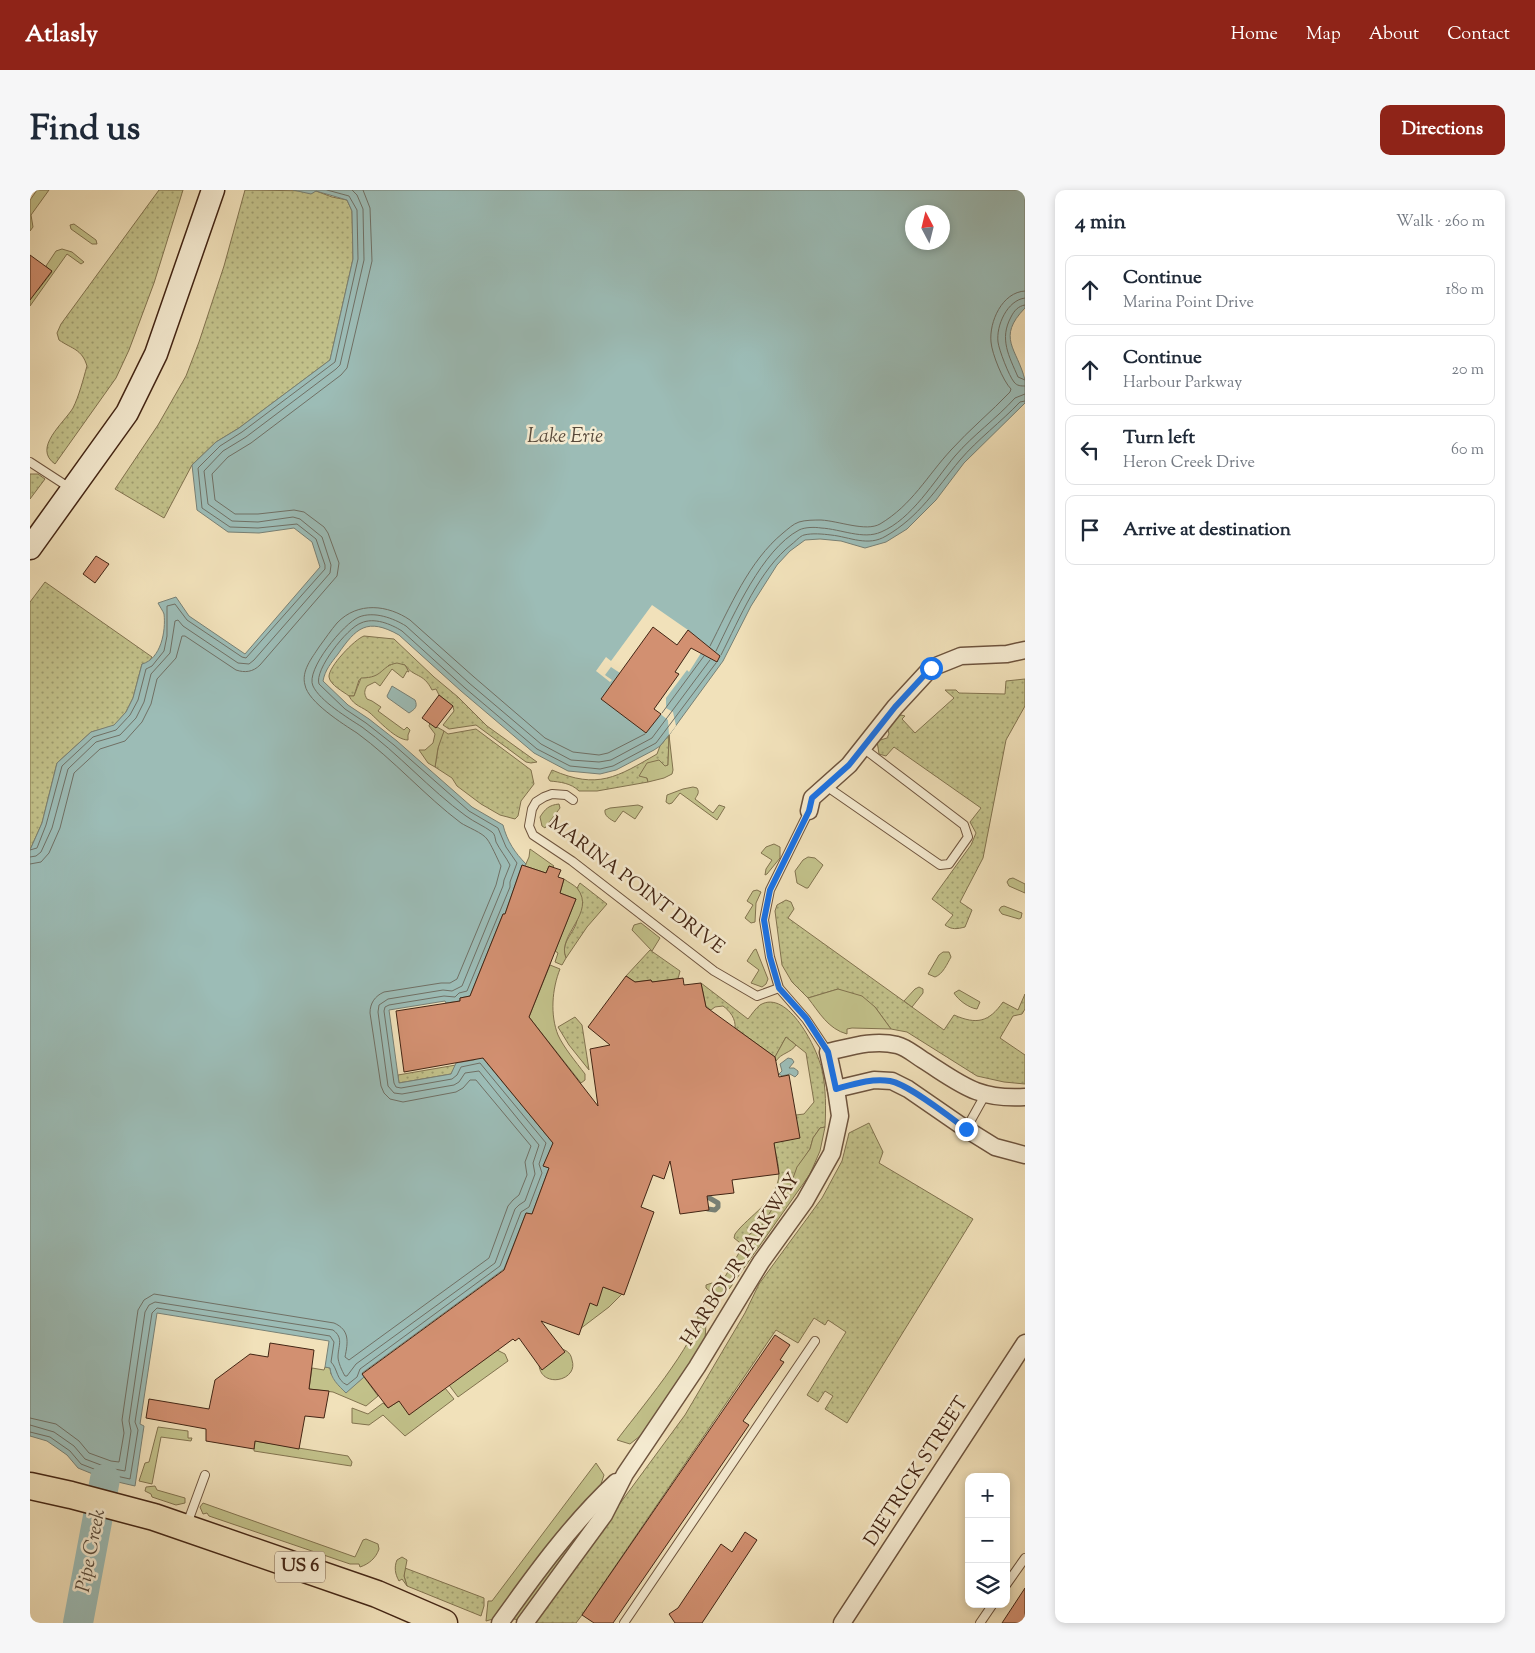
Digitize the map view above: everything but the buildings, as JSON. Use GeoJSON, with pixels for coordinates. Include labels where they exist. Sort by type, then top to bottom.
{"type":"FeatureCollection","features":[{"type":"Feature","properties":{"kind":"main road"},"geometry":{"type":"LineString","coordinates":[[30,548],[127,413],[156,354],[213,190]]}},
{"type":"Feature","properties":{"kind":"main road","name":"US 6"},"geometry":{"type":"LineString","coordinates":[[30,1486],[154,1517],[377,1594],[444,1623]]}},
{"type":"Feature","properties":{"kind":"street"},"geometry":{"type":"LineString","coordinates":[[809,811],[812,798],[849,765],[895,707],[931,668],[961,656],[1007,654],[1025,650]]}},
{"type":"Feature","properties":{"kind":"street"},"geometry":{"type":"LineString","coordinates":[[828,1052],[865,1043],[897,1045],[967,1088],[985,1095],[1006,1098],[1025,1097]]}},
{"type":"Feature","properties":{"kind":"street","name":"HARBOUR PARKWAY"},"geometry":{"type":"LineString","coordinates":[[525,1623],[604,1515],[625,1474],[697,1367],[761,1262],[805,1202],[832,1153],[840,1116],[828,1052]]}},
{"type":"Feature","properties":{"kind":"street"},"geometry":{"type":"LineString","coordinates":[[836,1089],[874,1080],[892,1081],[908,1089],[995,1147],[1025,1155]]}},
{"type":"Feature","properties":{"kind":"street","name":"DIETRICK STREET"},"geometry":{"type":"LineString","coordinates":[[844,1622],[1025,1343]]}},
{"type":"Feature","properties":{"kind":"street","name":"HARBOUR PARKWAY"},"geometry":{"type":"LineString","coordinates":[[500,1623],[525,1588],[592,1505],[625,1474]]}},
{"type":"Feature","properties":{"kind":"lane"},"geometry":{"type":"LineString","coordinates":[[30,462],[72,488]]}},
{"type":"Feature","properties":{"kind":"lane"},"geometry":{"type":"LineString","coordinates":[[826,786],[940,865],[949,864],[968,836],[964,825],[863,748]]}},
{"type":"Feature","properties":{"kind":"lane","name":"MARINA POINT DRIVE"},"geometry":{"type":"LineString","coordinates":[[572,800],[566,795],[552,794],[536,802],[532,809],[529,826],[533,835],[572,861],[714,971],[757,996],[779,988]]}},
{"type":"Feature","properties":{"kind":"lane"},"geometry":{"type":"LineString","coordinates":[[809,811],[770,890],[764,920],[770,957],[779,988],[806,1018],[828,1052]]}},
{"type":"Feature","properties":{"kind":"lane"},"geometry":{"type":"LineString","coordinates":[[966,1129],[985,1095]]}},
{"type":"Feature","properties":{"kind":"lane"},"geometry":{"type":"LineString","coordinates":[[624,1623],[815,1341]]}},
{"type":"Feature","properties":{"kind":"lane"},"geometry":{"type":"LineString","coordinates":[[186,1528],[205,1475]]}},
{"type":"Feature","properties":{"kind":"lane"},"geometry":{"type":"LineString","coordinates":[[1010,1579],[1025,1558]]}},
{"type":"Feature","properties":{"kind":"lane"},"geometry":{"type":"LineString","coordinates":[[980,1623],[990,1608]]}},
{"type":"Feature","properties":{"kind":"shaded area"},"geometry":{"type":"Polygon","coordinates":[[[37,190],[49,190],[31,215],[33,227],[30,231],[30,200],[37,190]]]}},
{"type":"Feature","properties":{"kind":"shaded area"},"geometry":{"type":"Polygon","coordinates":[[[159,190],[183,190],[154,283],[129,350],[116,378],[55,464],[49,458],[47,451],[48,443],[73,408],[87,366],[85,360],[76,350],[59,340],[57,333],[61,324],[159,190]]]}},
{"type":"Feature","properties":{"kind":"shaded area"},"geometry":{"type":"Polygon","coordinates":[[[245,190],[316,191],[347,200],[352,211],[353,259],[330,360],[239,428],[216,442],[192,465],[164,518],[115,489],[158,425],[186,376],[224,266],[245,190]]]}},
{"type":"Feature","properties":{"kind":"shaded area"},"geometry":{"type":"Polygon","coordinates":[[[74,224],[96,240],[97,244],[92,244],[71,229],[70,225],[74,224]]]}},
{"type":"Feature","properties":{"kind":"shaded area"},"geometry":{"type":"Polygon","coordinates":[[[62,249],[72,252],[84,262],[81,264],[67,254],[30,306],[30,286],[38,290],[52,272],[46,266],[56,251],[62,249]]]}},
{"type":"Feature","properties":{"kind":"shaded area"},"geometry":{"type":"Polygon","coordinates":[[[30,474],[38,474],[45,479],[30,499],[30,474]]]}},
{"type":"Feature","properties":{"kind":"shaded area"},"geometry":{"type":"Polygon","coordinates":[[[45,582],[152,657],[148,663],[142,664],[133,698],[126,712],[114,726],[91,732],[57,763],[42,823],[30,850],[30,602],[45,582]]]}},
{"type":"Feature","properties":{"kind":"shaded area"},"geometry":{"type":"Polygon","coordinates":[[[364,636],[394,639],[487,726],[537,762],[526,762],[476,725],[449,729],[443,725],[454,711],[453,706],[439,695],[436,689],[432,690],[425,680],[405,665],[389,665],[375,677],[359,680],[354,696],[349,696],[338,688],[330,680],[330,672],[343,654],[364,636]]]}},
{"type":"Feature","properties":{"kind":"shaded area"},"geometry":{"type":"Polygon","coordinates":[[[397,663],[405,665],[409,672],[407,671],[403,678],[392,669],[380,686],[375,682],[367,686],[365,694],[367,699],[381,707],[378,711],[404,730],[407,727],[410,730],[408,740],[393,734],[370,713],[353,702],[349,696],[354,696],[361,678],[374,676],[397,663]]]}},
{"type":"Feature","properties":{"kind":"shaded area"},"geometry":{"type":"Polygon","coordinates":[[[1025,679],[1025,706],[1006,740],[983,858],[960,902],[972,910],[965,927],[950,928],[945,925],[953,915],[932,899],[971,845],[976,833],[970,822],[981,808],[894,747],[886,756],[879,754],[877,741],[887,738],[893,718],[901,715],[905,716],[902,719],[915,733],[954,698],[945,690],[956,690],[959,693],[1005,694],[1006,681],[1025,679]]]}},
{"type":"Feature","properties":{"kind":"shaded area"},"geometry":{"type":"Polygon","coordinates":[[[430,723],[444,731],[438,748],[435,767],[428,763],[419,750],[425,750],[433,743],[435,734],[429,726],[430,723]]]}},
{"type":"Feature","properties":{"kind":"shaded area"},"geometry":{"type":"Polygon","coordinates":[[[476,729],[531,770],[534,784],[521,801],[518,816],[515,819],[500,815],[481,804],[457,786],[452,778],[435,767],[442,732],[444,731],[448,734],[476,729]]]}},
{"type":"Feature","properties":{"kind":"shaded area"},"geometry":{"type":"Polygon","coordinates":[[[669,735],[668,765],[647,778],[648,782],[597,791],[579,791],[561,782],[550,781],[548,778],[552,770],[582,779],[595,780],[607,778],[630,769],[657,754],[660,746],[669,735]]]}},
{"type":"Feature","properties":{"kind":"shaded area"},"geometry":{"type":"Polygon","coordinates":[[[669,735],[672,774],[648,782],[647,778],[639,776],[647,763],[659,760],[665,766],[668,765],[669,735]]]}},
{"type":"Feature","properties":{"kind":"shaded area"},"geometry":{"type":"Polygon","coordinates":[[[693,787],[697,788],[698,791],[695,799],[713,813],[719,805],[725,807],[717,820],[680,793],[672,803],[666,802],[667,795],[693,787]]]}},
{"type":"Feature","properties":{"kind":"shaded area"},"geometry":{"type":"Polygon","coordinates":[[[559,804],[560,808],[545,828],[542,826],[540,817],[550,806],[559,804]]]}},
{"type":"Feature","properties":{"kind":"shaded area"},"geometry":{"type":"Polygon","coordinates":[[[638,805],[643,807],[635,819],[623,811],[615,822],[605,814],[605,810],[610,808],[638,805]]]}},
{"type":"Feature","properties":{"kind":"shaded area"},"geometry":{"type":"Polygon","coordinates":[[[774,844],[780,847],[780,858],[765,875],[766,869],[772,860],[761,853],[766,847],[774,844]]]}},
{"type":"Feature","properties":{"kind":"shaded area"},"geometry":{"type":"Polygon","coordinates":[[[530,849],[554,866],[549,866],[546,873],[525,866],[530,849]]]}},
{"type":"Feature","properties":{"kind":"shaded area"},"geometry":{"type":"Polygon","coordinates":[[[808,857],[815,858],[823,865],[808,888],[806,888],[797,883],[795,871],[803,860],[808,857]]]}},
{"type":"Feature","properties":{"kind":"shaded area"},"geometry":{"type":"Polygon","coordinates":[[[1013,878],[1025,884],[1025,893],[1009,886],[1007,882],[1013,878]]]}},
{"type":"Feature","properties":{"kind":"shaded area"},"geometry":{"type":"Polygon","coordinates":[[[564,879],[577,888],[582,897],[582,906],[580,915],[566,941],[564,949],[566,958],[562,965],[555,962],[558,953],[555,951],[576,899],[560,893],[564,879]]]}},
{"type":"Feature","properties":{"kind":"shaded area"},"geometry":{"type":"Polygon","coordinates":[[[580,883],[607,904],[587,927],[566,958],[565,944],[576,924],[580,906],[581,896],[577,888],[580,883]]]}},
{"type":"Feature","properties":{"kind":"shaded area"},"geometry":{"type":"Polygon","coordinates":[[[753,891],[761,892],[756,903],[755,922],[751,923],[745,918],[753,905],[747,901],[753,891]]]}},
{"type":"Feature","properties":{"kind":"shaded area"},"geometry":{"type":"Polygon","coordinates":[[[786,900],[791,902],[794,909],[788,918],[944,1030],[954,1015],[969,1020],[982,1020],[993,1014],[1003,1002],[1018,1010],[1025,994],[1025,1009],[1022,1014],[1013,1016],[1000,1038],[1025,1055],[1025,1084],[977,1076],[907,1032],[891,1029],[875,1007],[838,989],[808,998],[792,982],[782,965],[775,911],[777,905],[786,900]]]}},
{"type":"Feature","properties":{"kind":"shaded area"},"geometry":{"type":"Polygon","coordinates":[[[1004,906],[1022,913],[1021,918],[1002,914],[999,910],[1004,906]]]}},
{"type":"Feature","properties":{"kind":"shaded area"},"geometry":{"type":"Polygon","coordinates":[[[641,923],[660,938],[652,951],[632,930],[634,925],[641,923]]]}},
{"type":"Feature","properties":{"kind":"shaded area"},"geometry":{"type":"Polygon","coordinates":[[[756,949],[768,979],[762,987],[751,983],[759,970],[747,961],[756,949]]]}},
{"type":"Feature","properties":{"kind":"shaded area"},"geometry":{"type":"Polygon","coordinates":[[[650,950],[680,971],[678,979],[635,982],[626,976],[650,950]]]}},
{"type":"Feature","properties":{"kind":"shaded area"},"geometry":{"type":"Polygon","coordinates":[[[943,952],[949,952],[951,957],[944,969],[935,977],[928,974],[939,955],[943,952]]]}},
{"type":"Feature","properties":{"kind":"shaded area"},"geometry":{"type":"Polygon","coordinates":[[[550,965],[560,969],[555,985],[553,1002],[555,1027],[563,1045],[585,1074],[585,1080],[581,1083],[529,1017],[550,965]]]}},
{"type":"Feature","properties":{"kind":"shaded area"},"geometry":{"type":"Polygon","coordinates":[[[701,983],[748,1019],[760,1005],[771,1002],[781,1005],[791,1013],[808,1036],[815,1049],[823,1077],[825,1127],[820,1128],[813,1138],[810,1149],[798,1167],[789,1189],[774,1206],[763,1224],[750,1234],[744,1246],[734,1238],[735,1234],[768,1200],[777,1184],[779,1170],[774,1143],[796,1115],[804,1114],[814,1102],[806,1053],[786,1037],[775,1057],[735,1028],[735,1021],[723,1006],[715,1007],[711,1010],[706,1007],[701,983]]]}},
{"type":"Feature","properties":{"kind":"shaded area"},"geometry":{"type":"Polygon","coordinates":[[[919,987],[923,989],[923,993],[912,1007],[904,1001],[919,987]]]}},
{"type":"Feature","properties":{"kind":"shaded area"},"geometry":{"type":"Polygon","coordinates":[[[838,989],[862,996],[875,1007],[891,1029],[852,1028],[847,1029],[847,1034],[834,1028],[824,1019],[808,998],[838,989]]]}},
{"type":"Feature","properties":{"kind":"shaded area"},"geometry":{"type":"Polygon","coordinates":[[[959,990],[980,1002],[977,1009],[967,1005],[958,998],[954,993],[959,990]]]}},
{"type":"Feature","properties":{"kind":"shaded area"},"geometry":{"type":"Polygon","coordinates":[[[575,1017],[582,1025],[589,1070],[569,1045],[558,1027],[575,1017]]]}},
{"type":"Feature","properties":{"kind":"shaded area"},"geometry":{"type":"Polygon","coordinates":[[[786,1037],[796,1045],[776,1061],[775,1057],[786,1037]]]}},
{"type":"Feature","properties":{"kind":"shaded area"},"geometry":{"type":"Polygon","coordinates":[[[456,1065],[451,1074],[399,1083],[398,1075],[456,1065]]]}},
{"type":"Feature","properties":{"kind":"shaded area"},"geometry":{"type":"Polygon","coordinates":[[[869,1123],[883,1152],[879,1163],[973,1219],[847,1423],[825,1409],[833,1396],[825,1391],[818,1402],[807,1395],[846,1332],[828,1320],[825,1325],[814,1318],[798,1343],[776,1330],[576,1623],[535,1623],[685,1415],[745,1313],[759,1284],[822,1198],[842,1161],[849,1133],[869,1123]]]}},
{"type":"Feature","properties":{"kind":"shaded area"},"geometry":{"type":"Polygon","coordinates":[[[825,1127],[820,1151],[810,1174],[730,1288],[721,1295],[714,1295],[706,1288],[706,1285],[712,1283],[719,1287],[750,1234],[763,1224],[774,1206],[789,1189],[797,1167],[810,1149],[813,1138],[820,1128],[825,1127]]]}},
{"type":"Feature","properties":{"kind":"shaded area"},"geometry":{"type":"Polygon","coordinates":[[[603,1287],[622,1294],[609,1307],[580,1329],[590,1303],[603,1287]]]}},
{"type":"Feature","properties":{"kind":"shaded area"},"geometry":{"type":"Polygon","coordinates":[[[698,1314],[706,1323],[705,1340],[645,1432],[630,1444],[617,1440],[678,1359],[689,1341],[696,1325],[698,1314]]]}},
{"type":"Feature","properties":{"kind":"shaded area"},"geometry":{"type":"Polygon","coordinates":[[[562,1349],[569,1353],[572,1358],[573,1367],[565,1377],[552,1380],[541,1373],[539,1365],[562,1349]]]}},
{"type":"Feature","properties":{"kind":"shaded area"},"geometry":{"type":"Polygon","coordinates":[[[497,1350],[505,1354],[508,1361],[458,1397],[449,1385],[497,1350]]]}},
{"type":"Feature","properties":{"kind":"shaded area"},"geometry":{"type":"Polygon","coordinates":[[[325,1367],[330,1368],[331,1374],[346,1392],[364,1377],[378,1396],[366,1406],[333,1392],[309,1389],[312,1368],[324,1370],[325,1367]]]}},
{"type":"Feature","properties":{"kind":"shaded area"},"geometry":{"type":"Polygon","coordinates":[[[445,1388],[454,1399],[405,1436],[383,1415],[369,1425],[352,1423],[352,1408],[368,1414],[383,1403],[388,1408],[399,1401],[445,1388]]]}},
{"type":"Feature","properties":{"kind":"shaded area"},"geometry":{"type":"Polygon","coordinates":[[[158,1427],[188,1431],[188,1438],[192,1438],[191,1441],[161,1437],[152,1484],[139,1481],[145,1463],[149,1462],[158,1427]]]}},
{"type":"Feature","properties":{"kind":"shaded area"},"geometry":{"type":"Polygon","coordinates":[[[255,1441],[348,1456],[352,1462],[351,1466],[254,1451],[255,1441]]]}},
{"type":"Feature","properties":{"kind":"shaded area"},"geometry":{"type":"Polygon","coordinates":[[[596,1463],[604,1475],[601,1484],[501,1610],[493,1619],[486,1621],[488,1601],[492,1601],[596,1463]]]}},
{"type":"Feature","properties":{"kind":"shaded area"},"geometry":{"type":"Polygon","coordinates":[[[155,1486],[157,1490],[185,1498],[185,1503],[176,1505],[152,1497],[151,1494],[145,1491],[146,1487],[155,1486]]]}},
{"type":"Feature","properties":{"kind":"shaded area"},"geometry":{"type":"Polygon","coordinates":[[[203,1503],[355,1557],[363,1540],[366,1539],[378,1544],[379,1549],[372,1560],[360,1567],[359,1564],[350,1564],[209,1516],[207,1513],[203,1514],[200,1507],[203,1503]]]}},
{"type":"Feature","properties":{"kind":"shaded area"},"geometry":{"type":"Polygon","coordinates":[[[598,1511],[520,1620],[514,1619],[514,1616],[571,1537],[598,1511]]]}},
{"type":"Feature","properties":{"kind":"shaded area"},"geometry":{"type":"Polygon","coordinates":[[[402,1557],[407,1560],[404,1576],[407,1586],[402,1579],[399,1581],[396,1573],[395,1565],[397,1560],[402,1557]]]}},
{"type":"Feature","properties":{"kind":"shaded area"},"geometry":{"type":"Polygon","coordinates":[[[405,1568],[484,1598],[481,1616],[407,1586],[404,1576],[405,1568]]]}},
{"type":"Feature","properties":{"kind":"water","name":"Lake Erie"},"geometry":{"type":"Polygon","coordinates":[[[293,190],[1025,190],[1025,308],[1016,318],[1010,336],[1025,380],[1025,403],[964,463],[936,500],[907,529],[886,542],[865,548],[841,541],[820,539],[805,540],[790,551],[777,565],[751,606],[723,661],[669,735],[654,750],[616,770],[600,774],[568,771],[534,753],[399,635],[388,630],[370,626],[357,632],[344,645],[325,673],[323,681],[348,705],[397,741],[472,807],[503,825],[512,846],[526,864],[525,866],[522,865],[505,914],[503,914],[470,996],[460,998],[460,1001],[446,1003],[445,1001],[389,1010],[399,1083],[451,1074],[456,1063],[474,1060],[481,1056],[553,1143],[544,1166],[549,1168],[532,1214],[526,1213],[504,1269],[362,1373],[364,1377],[346,1393],[333,1379],[330,1368],[325,1367],[329,1341],[157,1313],[140,1424],[144,1426],[135,1486],[105,1479],[78,1468],[67,1455],[47,1441],[30,1436],[30,850],[42,823],[57,763],[91,732],[114,725],[126,712],[133,698],[142,664],[154,656],[161,643],[164,614],[158,603],[176,597],[189,616],[245,654],[320,567],[312,542],[294,528],[259,533],[228,532],[197,510],[192,465],[216,442],[239,428],[330,360],[353,259],[352,211],[347,200],[316,191],[311,194],[293,190]]]}},
{"type":"Feature","properties":{"kind":"water"},"geometry":{"type":"Polygon","coordinates":[[[392,686],[415,700],[416,706],[409,713],[388,698],[387,696],[392,686]]]}},
{"type":"Feature","properties":{"kind":"water"},"geometry":{"type":"Polygon","coordinates":[[[788,1058],[794,1062],[789,1068],[794,1068],[798,1071],[795,1077],[790,1074],[782,1076],[779,1074],[782,1071],[780,1064],[788,1058]]]}},
{"type":"Feature","properties":{"kind":"pier"},"geometry":{"type":"Polygon","coordinates":[[[652,605],[688,630],[677,645],[653,628],[620,673],[611,667],[605,675],[612,680],[610,682],[596,671],[606,657],[611,661],[652,605]]]}},
{"type":"Feature","properties":{"kind":"pier"},"geometry":{"type":"Polygon","coordinates":[[[691,648],[701,653],[689,672],[687,670],[666,698],[666,708],[673,712],[676,726],[669,735],[668,720],[649,705],[660,701],[679,674],[675,672],[691,648]]]}},
{"type":"Feature","properties":{"kind":"waterway"},"geometry":{"type":"LineString","coordinates":[[706,1196],[718,1203],[718,1207],[715,1210],[708,1209]]}},
{"type":"Feature","properties":{"kind":"waterway","name":"Pipe Creek"},"geometry":{"type":"LineString","coordinates":[[78,1623],[105,1479]]}},
{"type":"Feature","properties":{"kind":"route"},"geometry":{"type":"LineString","coordinates":[[931,668],[895,707],[849,765],[812,798],[809,811],[800,831],[770,890],[764,920],[770,957],[779,988],[806,1018],[828,1052],[836,1089],[874,1080],[892,1081],[908,1089],[966,1129]]}}]}
